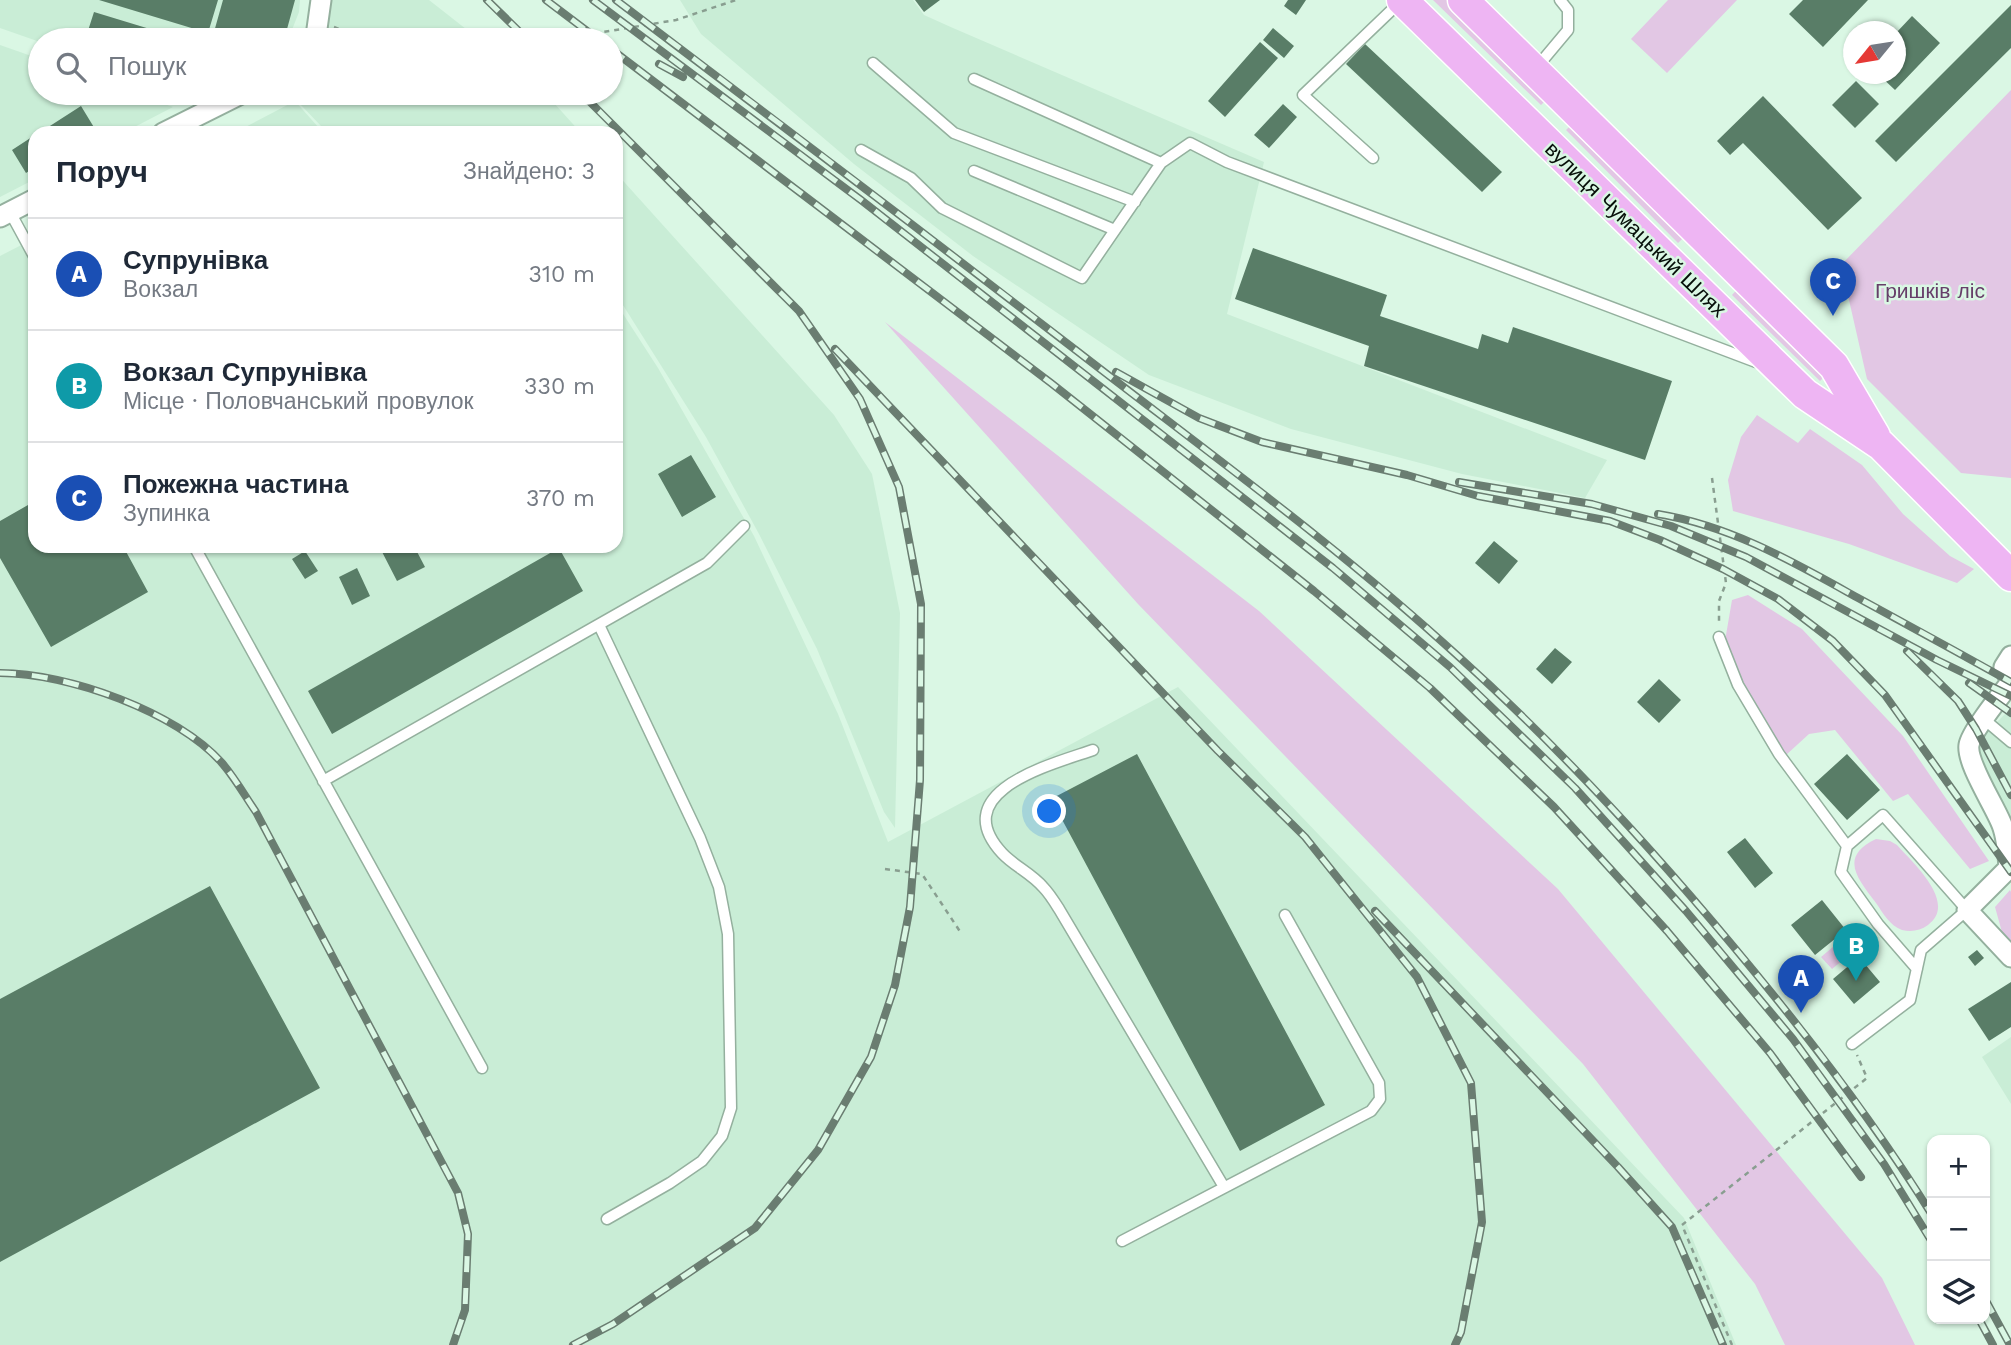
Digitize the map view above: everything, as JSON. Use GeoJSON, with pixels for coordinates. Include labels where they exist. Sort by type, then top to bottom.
{"type":"FeatureCollection","features":[{"type":"Feature","properties":{"kind":"main road","name":"вулиця Чумацький Шлях"},"geometry":{"type":"LineString","coordinates":[[1402,0],[1805,394],[1881,445],[2011,576]]}},
{"type":"Feature","properties":{"kind":"main road","name":"вулиця Чумацький Шлях"},"geometry":{"type":"LineString","coordinates":[[1462,0],[1833,366],[1881,445]]}},
{"type":"Feature","properties":{"kind":"street"},"geometry":{"type":"LineString","coordinates":[[317,28],[321,0]]}},
{"type":"Feature","properties":{"kind":"street"},"geometry":{"type":"LineString","coordinates":[[177,126],[219,105]]}},
{"type":"Feature","properties":{"kind":"street"},"geometry":{"type":"LineString","coordinates":[[5,215],[28,203]]}},
{"type":"Feature","properties":{"kind":"street"},"geometry":{"type":"LineString","coordinates":[[2011,656],[2004,667],[2011,682],[1976,729],[1969,746],[1975,768],[2003,826],[2009,867],[1967,910],[2011,957]]}},
{"type":"Feature","properties":{"kind":"lane"},"geometry":{"type":"LineString","coordinates":[[1373,158],[1303,95],[1402,0]]}},
{"type":"Feature","properties":{"kind":"lane"},"geometry":{"type":"LineString","coordinates":[[1534,70],[1568,30],[1568,10],[1560,0]]}},
{"type":"Feature","properties":{"kind":"lane"},"geometry":{"type":"LineString","coordinates":[[873,63],[954,133],[1135,202]]}},
{"type":"Feature","properties":{"kind":"lane"},"geometry":{"type":"LineString","coordinates":[[974,79],[1161,163]]}},
{"type":"Feature","properties":{"kind":"lane"},"geometry":{"type":"LineString","coordinates":[[861,150],[911,178],[942,208],[1082,278],[1161,163],[1190,144],[1227,162],[1756,362]]}},
{"type":"Feature","properties":{"kind":"lane"},"geometry":{"type":"LineString","coordinates":[[974,171],[1115,230]]}},
{"type":"Feature","properties":{"kind":"lane"},"geometry":{"type":"LineString","coordinates":[[5,215],[28,248]]}},
{"type":"Feature","properties":{"kind":"lane"},"geometry":{"type":"LineString","coordinates":[[323,781],[708,563],[744,527]]}},
{"type":"Feature","properties":{"kind":"lane"},"geometry":{"type":"LineString","coordinates":[[198,553],[482,1068]]}},
{"type":"Feature","properties":{"kind":"lane"},"geometry":{"type":"LineString","coordinates":[[599,625],[700,838],[719,887],[728,934],[731,1108],[722,1136],[702,1161],[670,1183],[607,1219]]}},
{"type":"Feature","properties":{"kind":"lane"},"geometry":{"type":"LineString","coordinates":[[1719,636],[1738,685],[1779,754],[1847,846]]}},
{"type":"Feature","properties":{"kind":"lane"},"geometry":{"type":"LineString","coordinates":[[1984,720],[2011,741]]}},
{"type":"Feature","properties":{"kind":"lane"},"geometry":{"type":"LineString","coordinates":[[1093,750],[1029,771],[1003,788],[987,810],[988,834],[1002,853],[1043,886],[1059,909],[1224,1187]]}},
{"type":"Feature","properties":{"kind":"lane"},"geometry":{"type":"LineString","coordinates":[[1852,1044],[1910,1000],[1917,969],[1921,950],[1967,910],[1884,815],[1847,846],[1841,872],[1878,924],[1917,969]]}},
{"type":"Feature","properties":{"kind":"lane"},"geometry":{"type":"LineString","coordinates":[[1122,1241],[1371,1111],[1380,1099],[1379,1083],[1285,915]]}},
{"type":"Feature","properties":{"kind":"path"},"geometry":{"type":"LineString","coordinates":[[623,29],[676,20],[736,0]]}},
{"type":"Feature","properties":{"kind":"path"},"geometry":{"type":"LineString","coordinates":[[318,20],[338,28]]}},
{"type":"Feature","properties":{"kind":"path"},"geometry":{"type":"LineString","coordinates":[[1712,478],[1726,583],[1719,601],[1719,636]]}},
{"type":"Feature","properties":{"kind":"path"},"geometry":{"type":"LineString","coordinates":[[885,869],[922,874],[961,933]]}},
{"type":"Feature","properties":{"kind":"path"},"geometry":{"type":"LineString","coordinates":[[1732,1345],[1682,1225],[1867,1078],[1852,1044]]}},
{"type":"Feature","properties":{"kind":"shaded area"},"geometry":{"type":"Polygon","coordinates":[[[0,0],[300,0],[293,28],[28,28],[28,38],[0,28],[0,0]]]}},
{"type":"Feature","properties":{"kind":"shaded area"},"geometry":{"type":"Polygon","coordinates":[[[332,0],[429,0],[465,28],[324,28],[332,0]]]}},
{"type":"Feature","properties":{"kind":"shaded area"},"geometry":{"type":"Polygon","coordinates":[[[680,0],[913,0],[924,15],[1264,162],[1227,314],[1607,460],[1585,498],[1462,474],[1291,429],[1149,375],[973,256],[854,164],[701,34],[680,0]]]}},
{"type":"Feature","properties":{"kind":"shaded area"},"geometry":{"type":"Polygon","coordinates":[[[0,45],[28,55],[28,105],[173,107],[136,126],[28,126],[28,183],[0,197],[0,45]]]}},
{"type":"Feature","properties":{"kind":"shaded area"},"geometry":{"type":"Polygon","coordinates":[[[287,105],[299,105],[317,126],[247,126],[287,105]]]}},
{"type":"Feature","properties":{"kind":"shaded area"},"geometry":{"type":"Polygon","coordinates":[[[301,105],[556,105],[575,126],[321,126],[301,105]]]}},
{"type":"Feature","properties":{"kind":"shaded area"},"geometry":{"type":"Polygon","coordinates":[[[623,181],[834,415],[872,474],[900,613],[895,828],[884,812],[817,649],[706,437],[623,305],[623,181]]]}},
{"type":"Feature","properties":{"kind":"shaded area"},"geometry":{"type":"Polygon","coordinates":[[[28,242],[28,553],[623,553],[623,314],[658,368],[754,536],[838,714],[888,842],[1178,687],[1684,1218],[1736,1345],[0,1345],[0,256],[28,242]]]}},
{"type":"Feature","properties":{"kind":"shaded area"},"geometry":{"type":"Polygon","coordinates":[[[2011,708],[2011,820],[1973,746],[2011,708]]]}},
{"type":"Feature","properties":{"kind":"shaded area"},"geometry":{"type":"Polygon","coordinates":[[[2011,1037],[2011,1104],[1982,1057],[2011,1037]]]}},
{"type":"Feature","properties":{"kind":"green space"},"geometry":{"type":"Polygon","coordinates":[[[1433,0],[1452,0],[1550,96],[1541,105],[1433,0]]]}},
{"type":"Feature","properties":{"kind":"green space"},"geometry":{"type":"Polygon","coordinates":[[[1668,0],[1737,0],[1667,73],[1631,39],[1668,0]]]}},
{"type":"Feature","properties":{"kind":"green space","name":"Гришків ліс"},"geometry":{"type":"Polygon","coordinates":[[[2011,90],[2011,478],[1961,473],[1867,379],[1841,265],[2011,90]]]}},
{"type":"Feature","properties":{"kind":"green space"},"geometry":{"type":"Polygon","coordinates":[[[1576,120],[1688,233],[1678,243],[1566,130],[1576,120]]]}},
{"type":"Feature","properties":{"kind":"green space"},"geometry":{"type":"Polygon","coordinates":[[[1742,284],[1830,371],[1820,381],[1732,295],[1742,284]]]}},
{"type":"Feature","properties":{"kind":"green space"},"geometry":{"type":"Polygon","coordinates":[[[885,322],[1259,611],[1558,889],[1882,1278],[1915,1345],[1785,1345],[1755,1284],[1583,1064],[1138,604],[885,322]]]}},
{"type":"Feature","properties":{"kind":"green space"},"geometry":{"type":"Polygon","coordinates":[[[1757,415],[1798,443],[1810,429],[1862,465],[1903,514],[1950,556],[1974,569],[1957,583],[1849,544],[1733,511],[1728,480],[1741,437],[1757,415]]]}},
{"type":"Feature","properties":{"kind":"green space"},"geometry":{"type":"Polygon","coordinates":[[[1748,595],[1802,629],[1903,736],[1989,861],[1970,869],[1908,794],[1893,801],[1835,730],[1809,734],[1786,755],[1745,687],[1725,641],[1732,600],[1748,595]]]}},
{"type":"Feature","properties":{"kind":"green space"},"geometry":{"type":"Polygon","coordinates":[[[1876,839],[1897,845],[1930,884],[1938,906],[1936,916],[1925,927],[1909,931],[1894,926],[1858,877],[1855,869],[1857,853],[1876,839]]]}},
{"type":"Feature","properties":{"kind":"green space"},"geometry":{"type":"Polygon","coordinates":[[[2010,890],[2011,949],[2005,943],[1995,907],[2010,890]]]}},
{"type":"Feature","properties":{"kind":"green space"},"geometry":{"type":"Polygon","coordinates":[[[1846,936],[1856,949],[1832,969],[1821,957],[1846,936]]]}},
{"type":"Feature","properties":{"kind":"building"},"geometry":{"type":"Polygon","coordinates":[[[99,0],[218,0],[210,28],[191,28],[99,0]]]}},
{"type":"Feature","properties":{"kind":"building"},"geometry":{"type":"Polygon","coordinates":[[[223,0],[295,0],[287,28],[215,28],[223,0]]]}},
{"type":"Feature","properties":{"kind":"building"},"geometry":{"type":"Polygon","coordinates":[[[915,0],[940,0],[924,12],[915,0]]]}},
{"type":"Feature","properties":{"kind":"building"},"geometry":{"type":"Polygon","coordinates":[[[1288,0],[1306,0],[1296,15],[1284,6],[1288,0]]]}},
{"type":"Feature","properties":{"kind":"building"},"geometry":{"type":"Polygon","coordinates":[[[1803,0],[1868,0],[1848,21],[1843,21],[1843,26],[1823,47],[1789,14],[1803,0]]]}},
{"type":"Feature","properties":{"kind":"building"},"geometry":{"type":"Polygon","coordinates":[[[2011,5],[2011,48],[1896,162],[1875,141],[2011,5]]]}},
{"type":"Feature","properties":{"kind":"building"},"geometry":{"type":"Polygon","coordinates":[[[94,12],[147,28],[89,28],[94,12]]]}},
{"type":"Feature","properties":{"kind":"building"},"geometry":{"type":"Polygon","coordinates":[[[1912,16],[1940,43],[1906,79],[1906,22],[1912,16]]]}},
{"type":"Feature","properties":{"kind":"building"},"geometry":{"type":"Polygon","coordinates":[[[1273,28],[1294,46],[1284,58],[1263,40],[1273,28]]]}},
{"type":"Feature","properties":{"kind":"building"},"geometry":{"type":"Polygon","coordinates":[[[1260,42],[1278,58],[1225,117],[1208,101],[1260,42]]]}},
{"type":"Feature","properties":{"kind":"building"},"geometry":{"type":"Polygon","coordinates":[[[1365,44],[1502,172],[1482,192],[1346,64],[1365,44]]]}},
{"type":"Feature","properties":{"kind":"building"},"geometry":{"type":"Polygon","coordinates":[[[1853,84],[1859,84],[1879,104],[1855,128],[1832,105],[1853,84]]]}},
{"type":"Feature","properties":{"kind":"building"},"geometry":{"type":"Polygon","coordinates":[[[1889,84],[1901,84],[1895,90],[1889,84]]]}},
{"type":"Feature","properties":{"kind":"building"},"geometry":{"type":"Polygon","coordinates":[[[1763,96],[1862,198],[1828,230],[1743,143],[1730,155],[1717,141],[1763,96]]]}},
{"type":"Feature","properties":{"kind":"building"},"geometry":{"type":"Polygon","coordinates":[[[1283,104],[1297,117],[1269,148],[1254,135],[1283,104]]]}},
{"type":"Feature","properties":{"kind":"building"},"geometry":{"type":"Polygon","coordinates":[[[81,106],[93,126],[50,126],[81,106]]]}},
{"type":"Feature","properties":{"kind":"building"},"geometry":{"type":"Polygon","coordinates":[[[28,140],[28,172],[26,173],[12,150],[28,140]]]}},
{"type":"Feature","properties":{"kind":"building"},"geometry":{"type":"Polygon","coordinates":[[[1253,248],[1387,295],[1380,316],[1478,349],[1482,334],[1508,343],[1513,327],[1672,381],[1645,460],[1364,366],[1369,346],[1235,299],[1253,248]]]}},
{"type":"Feature","properties":{"kind":"building"},"geometry":{"type":"Polygon","coordinates":[[[691,455],[716,497],[682,517],[658,474],[691,455]]]}},
{"type":"Feature","properties":{"kind":"building"},"geometry":{"type":"Polygon","coordinates":[[[28,505],[28,553],[127,553],[148,592],[51,647],[0,558],[0,521],[28,505]]]}},
{"type":"Feature","properties":{"kind":"building"},"geometry":{"type":"Polygon","coordinates":[[[1494,541],[1518,561],[1499,584],[1475,563],[1494,541]]]}},
{"type":"Feature","properties":{"kind":"building"},"geometry":{"type":"Polygon","coordinates":[[[306,553],[318,571],[305,579],[292,559],[306,553]]]}},
{"type":"Feature","properties":{"kind":"building"},"geometry":{"type":"Polygon","coordinates":[[[383,553],[418,553],[425,567],[397,581],[383,553]]]}},
{"type":"Feature","properties":{"kind":"building"},"geometry":{"type":"Polygon","coordinates":[[[550,553],[562,553],[583,591],[332,734],[308,691],[550,553]]]}},
{"type":"Feature","properties":{"kind":"building"},"geometry":{"type":"Polygon","coordinates":[[[357,568],[370,596],[352,605],[339,577],[357,568]]]}},
{"type":"Feature","properties":{"kind":"building"},"geometry":{"type":"Polygon","coordinates":[[[1555,648],[1572,662],[1552,684],[1536,669],[1555,648]]]}},
{"type":"Feature","properties":{"kind":"building"},"geometry":{"type":"Polygon","coordinates":[[[1659,679],[1681,700],[1659,723],[1637,702],[1659,679]]]}},
{"type":"Feature","properties":{"kind":"building"},"geometry":{"type":"Polygon","coordinates":[[[1137,754],[1325,1105],[1240,1151],[1051,799],[1137,754]]]}},
{"type":"Feature","properties":{"kind":"building"},"geometry":{"type":"Polygon","coordinates":[[[1847,754],[1880,790],[1847,820],[1814,784],[1847,754]]]}},
{"type":"Feature","properties":{"kind":"building"},"geometry":{"type":"Polygon","coordinates":[[[1745,838],[1773,873],[1755,888],[1727,852],[1745,838]]]}},
{"type":"Feature","properties":{"kind":"building"},"geometry":{"type":"Polygon","coordinates":[[[210,886],[320,1088],[0,1262],[0,999],[210,886]]]}},
{"type":"Feature","properties":{"kind":"building"},"geometry":{"type":"Polygon","coordinates":[[[1822,900],[1846,930],[1815,955],[1791,925],[1822,900]]]}},
{"type":"Feature","properties":{"kind":"building"},"geometry":{"type":"Polygon","coordinates":[[[1977,950],[1984,958],[1975,966],[1968,957],[1977,950]]]}},
{"type":"Feature","properties":{"kind":"building"},"geometry":{"type":"Polygon","coordinates":[[[1859,957],[1880,982],[1854,1004],[1833,979],[1859,957]]]}},
{"type":"Feature","properties":{"kind":"building"},"geometry":{"type":"Polygon","coordinates":[[[2011,982],[2011,1027],[1989,1041],[1968,1009],[2011,982]]]}},
{"type":"Feature","properties":{"kind":"railway"},"geometry":{"type":"LineString","coordinates":[[487,0],[516,28]]}},
{"type":"Feature","properties":{"kind":"railway"},"geometry":{"type":"LineString","coordinates":[[546,0],[583,28]]}},
{"type":"Feature","properties":{"kind":"railway"},"geometry":{"type":"LineString","coordinates":[[593,0],[861,200],[1333,568],[1450,667],[1575,788],[1686,911],[1793,1039],[1884,1164],[1927,1234]]}},
{"type":"Feature","properties":{"kind":"railway"},"geometry":{"type":"LineString","coordinates":[[616,0],[1271,500],[1413,616],[1496,691],[1601,797],[1733,946],[1837,1077],[1927,1207]]}},
{"type":"Feature","properties":{"kind":"railway"},"geometry":{"type":"LineString","coordinates":[[623,58],[1051,383],[1314,591],[1430,688],[1554,807],[1667,931],[1770,1053],[1861,1177]]}},
{"type":"Feature","properties":{"kind":"railway"},"geometry":{"type":"LineString","coordinates":[[659,64],[683,77]]}},
{"type":"Feature","properties":{"kind":"railway"},"geometry":{"type":"LineString","coordinates":[[593,105],[614,126]]}},
{"type":"Feature","properties":{"kind":"railway"},"geometry":{"type":"LineString","coordinates":[[573,1345],[613,1324],[755,1228],[818,1150],[871,1057],[895,985],[910,907],[920,780],[921,604],[899,487],[860,399],[799,311],[623,135]]}},
{"type":"Feature","properties":{"kind":"railway"},"geometry":{"type":"LineString","coordinates":[[835,349],[1218,751],[1305,837],[1417,977],[1471,1083],[1482,1222],[1461,1332],[1455,1345]]}},
{"type":"Feature","properties":{"kind":"railway"},"geometry":{"type":"LineString","coordinates":[[1116,372],[1199,418],[1262,442],[1407,475],[1478,496],[1610,521],[1723,569],[1778,599],[1833,641],[1885,695],[2011,872]]}},
{"type":"Feature","properties":{"kind":"railway"},"geometry":{"type":"LineString","coordinates":[[1459,482],[1592,504],[1671,526],[1746,557],[1937,660],[2011,696]]}},
{"type":"Feature","properties":{"kind":"railway"},"geometry":{"type":"LineString","coordinates":[[1658,514],[1712,527],[1762,548],[2011,682]]}},
{"type":"Feature","properties":{"kind":"railway"},"geometry":{"type":"LineString","coordinates":[[1907,651],[1958,701],[2011,795]]}},
{"type":"Feature","properties":{"kind":"railway"},"geometry":{"type":"LineString","coordinates":[[0,673],[57,680],[88,688],[150,712],[202,744],[236,781],[256,812],[458,1193],[468,1234],[465,1310],[453,1345]]}},
{"type":"Feature","properties":{"kind":"railway"},"geometry":{"type":"LineString","coordinates":[[1969,683],[2011,713]]}},
{"type":"Feature","properties":{"kind":"railway"},"geometry":{"type":"LineString","coordinates":[[1375,911],[1672,1227],[1723,1345]]}},
{"type":"Feature","properties":{"kind":"railway"},"geometry":{"type":"LineString","coordinates":[[1990,1308],[2010,1345]]}},
{"type":"Feature","properties":{"kind":"railway"},"geometry":{"type":"LineString","coordinates":[[1982,1324],[1993,1345]]}},
{"type":"Feature","properties":{"kind":"place","name":"Пожежна частина"},"geometry":{"type":"Point","coordinates":[1833,316]}},
{"type":"Feature","properties":{"kind":"place","name":"Вокзал Супрунівка"},"geometry":{"type":"Point","coordinates":[1856,981]}},
{"type":"Feature","properties":{"kind":"place","name":"Супрунівка"},"geometry":{"type":"Point","coordinates":[1801,1013]}}]}
